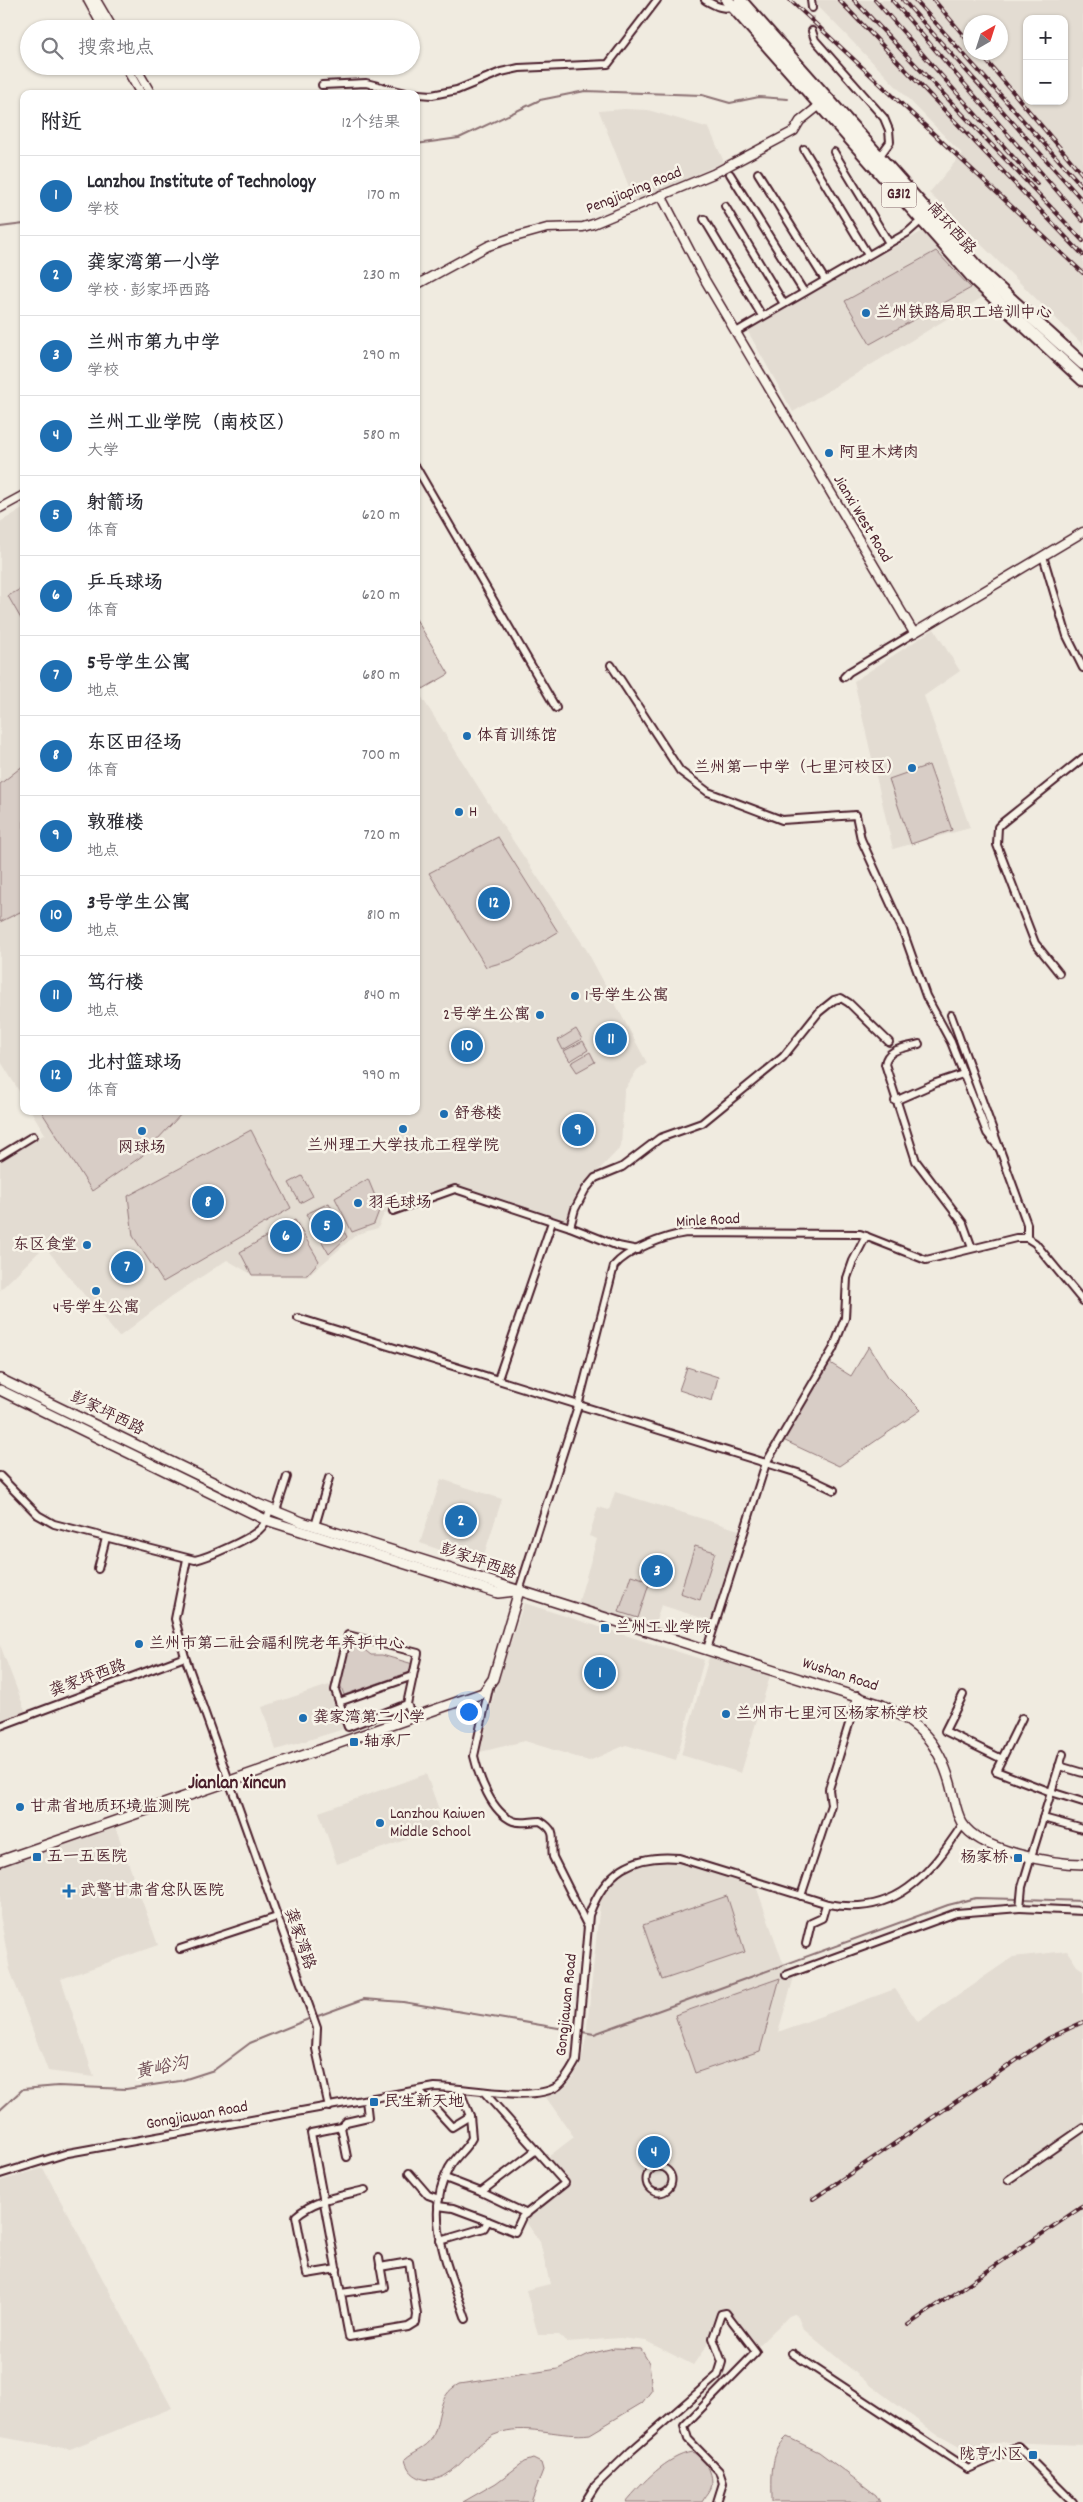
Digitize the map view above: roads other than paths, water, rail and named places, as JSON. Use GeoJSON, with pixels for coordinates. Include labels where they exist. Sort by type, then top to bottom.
{"type":"FeatureCollection","features":[{"type":"Feature","properties":{"kind":"highway","name":"南环西路"},"geometry":{"type":"LineString","coordinates":[[733,2],[820,105],[925,217],[983,274],[1083,364]]}},
{"type":"Feature","properties":{"kind":"highway","name":"南环西路"},"geometry":{"type":"LineString","coordinates":[[733,2],[879,157],[976,280],[1083,380]]}},
{"type":"Feature","properties":{"kind":"main road","name":"彭家坪西路"},"geometry":{"type":"LineString","coordinates":[[0,1379],[273,1510],[315,1526],[501,1583],[519,1591]]}},
{"type":"Feature","properties":{"kind":"main road","name":"彭家坪西路"},"geometry":{"type":"LineString","coordinates":[[0,1390],[266,1520],[498,1593],[519,1591]]}},
{"type":"Feature","properties":{"kind":"main road","name":"Wushan Road"},"geometry":{"type":"LineString","coordinates":[[519,1591],[858,1695],[897,1712],[930,1739],[944,1764],[955,1806],[963,1824],[975,1837],[994,1846],[1031,1857],[1083,1864]]}},
{"type":"Feature","properties":{"kind":"main road"},"geometry":{"type":"LineString","coordinates":[[0,1861],[483,1693],[489,1688],[519,1591]]}},
{"type":"Feature","properties":{"kind":"street"},"geometry":{"type":"LineString","coordinates":[[88,0],[99,20]]}},
{"type":"Feature","properties":{"kind":"street"},"geometry":{"type":"LineString","coordinates":[[96,0],[108,20]]}},
{"type":"Feature","properties":{"kind":"street"},"geometry":{"type":"LineString","coordinates":[[420,94],[432,95],[457,90],[501,72],[519,68],[608,64],[658,0]]}},
{"type":"Feature","properties":{"kind":"street"},"geometry":{"type":"LineString","coordinates":[[705,0],[728,9],[733,2]]}},
{"type":"Feature","properties":{"kind":"street"},"geometry":{"type":"LineString","coordinates":[[811,0],[812,8]]}},
{"type":"Feature","properties":{"kind":"street"},"geometry":{"type":"LineString","coordinates":[[812,31],[815,40],[886,122],[890,130],[890,142],[879,157]]}},
{"type":"Feature","properties":{"kind":"street"},"geometry":{"type":"LineString","coordinates":[[130,75],[139,90]]}},
{"type":"Feature","properties":{"kind":"street"},"geometry":{"type":"LineString","coordinates":[[140,75],[149,90]]}},
{"type":"Feature","properties":{"kind":"street"},"geometry":{"type":"LineString","coordinates":[[322,85],[366,83],[394,90]]}},
{"type":"Feature","properties":{"kind":"street","name":"Pengjiaping Road"},"geometry":{"type":"LineString","coordinates":[[420,283],[495,243],[547,228],[583,227],[713,174],[794,131],[800,121],[820,105]]}},
{"type":"Feature","properties":{"kind":"street"},"geometry":{"type":"LineString","coordinates":[[804,149],[868,255]]}},
{"type":"Feature","properties":{"kind":"street"},"geometry":{"type":"LineString","coordinates":[[834,152],[889,243]]}},
{"type":"Feature","properties":{"kind":"street"},"geometry":{"type":"LineString","coordinates":[[758,173],[824,280]]}},
{"type":"Feature","properties":{"kind":"street"},"geometry":{"type":"LineString","coordinates":[[730,174],[804,292]]}},
{"type":"Feature","properties":{"kind":"street","name":"Jianxi West Road"},"geometry":{"type":"LineString","coordinates":[[661,195],[705,280],[914,633]]}},
{"type":"Feature","properties":{"kind":"street"},"geometry":{"type":"LineString","coordinates":[[724,206],[784,304]]}},
{"type":"Feature","properties":{"kind":"street"},"geometry":{"type":"LineString","coordinates":[[736,332],[889,243],[925,217]]}},
{"type":"Feature","properties":{"kind":"street"},"geometry":{"type":"LineString","coordinates":[[704,219],[762,316]]}},
{"type":"Feature","properties":{"kind":"street"},"geometry":{"type":"LineString","coordinates":[[420,474],[556,708]]}},
{"type":"Feature","properties":{"kind":"street"},"geometry":{"type":"LineString","coordinates":[[0,508],[20,497]]}},
{"type":"Feature","properties":{"kind":"street"},"geometry":{"type":"LineString","coordinates":[[844,677],[849,672],[1083,532]]}},
{"type":"Feature","properties":{"kind":"street"},"geometry":{"type":"LineString","coordinates":[[1043,556],[1067,636],[1083,668]]}},
{"type":"Feature","properties":{"kind":"street"},"geometry":{"type":"LineString","coordinates":[[611,665],[680,771],[708,792],[782,820],[856,815],[861,839],[903,931],[926,996],[951,1042],[987,1133],[1000,1149]]}},
{"type":"Feature","properties":{"kind":"street"},"geometry":{"type":"LineString","coordinates":[[1058,973],[1035,943],[996,845],[997,834],[1002,823],[1083,758]]}},
{"type":"Feature","properties":{"kind":"street"},"geometry":{"type":"LineString","coordinates":[[570,1227],[575,1209],[585,1190],[595,1178],[622,1167],[660,1138],[702,1123],[783,1057],[819,1012],[834,1000],[841,998],[849,1002],[889,1042]]}},
{"type":"Feature","properties":{"kind":"street"},"geometry":{"type":"LineString","coordinates":[[950,1015],[1027,1224],[1027,1238],[1034,1243],[1082,1297]]}},
{"type":"Feature","properties":{"kind":"street"},"geometry":{"type":"LineString","coordinates":[[920,1044],[892,1052],[887,1057],[885,1064],[895,1101],[916,1161],[963,1223],[972,1248]]}},
{"type":"Feature","properties":{"kind":"street"},"geometry":{"type":"LineString","coordinates":[[895,1101],[936,1083],[963,1074]]}},
{"type":"Feature","properties":{"kind":"street"},"geometry":{"type":"LineString","coordinates":[[0,1156],[33,1136]]}},
{"type":"Feature","properties":{"kind":"street"},"geometry":{"type":"LineString","coordinates":[[393,1211],[455,1190],[570,1227],[618,1246],[638,1250]]}},
{"type":"Feature","properties":{"kind":"street"},"geometry":{"type":"LineString","coordinates":[[498,1379],[552,1222]]}},
{"type":"Feature","properties":{"kind":"street","name":"Minle Road"},"geometry":{"type":"LineString","coordinates":[[519,1591],[578,1406],[614,1266],[620,1258],[672,1235],[686,1233],[847,1234],[866,1236],[926,1260],[1016,1238],[1027,1238]]}},
{"type":"Feature","properties":{"kind":"street"},"geometry":{"type":"LineString","coordinates":[[707,1649],[766,1464],[833,1349],[845,1318],[848,1278],[853,1261],[866,1236]]}},
{"type":"Feature","properties":{"kind":"street"},"geometry":{"type":"LineString","coordinates":[[298,1318],[798,1473],[834,1490]]}},
{"type":"Feature","properties":{"kind":"street"},"geometry":{"type":"LineString","coordinates":[[0,1476],[38,1515],[54,1524],[195,1560],[206,1558],[259,1530],[273,1510],[287,1477]]}},
{"type":"Feature","properties":{"kind":"street"},"geometry":{"type":"LineString","coordinates":[[315,1526],[329,1478]]}},
{"type":"Feature","properties":{"kind":"street"},"geometry":{"type":"LineString","coordinates":[[98,1569],[106,1538]]}},
{"type":"Feature","properties":{"kind":"street"},"geometry":{"type":"LineString","coordinates":[[187,1559],[175,1619],[185,1657],[229,1782]]}},
{"type":"Feature","properties":{"kind":"street"},"geometry":{"type":"LineString","coordinates":[[407,1704],[348,1727],[335,1690],[348,1635],[418,1653],[407,1704],[413,1718]]}},
{"type":"Feature","properties":{"kind":"street","name":"龚家坪西路"},"geometry":{"type":"LineString","coordinates":[[0,1726],[185,1657]]}},
{"type":"Feature","properties":{"kind":"street"},"geometry":{"type":"LineString","coordinates":[[339,1702],[413,1676]]}},
{"type":"Feature","properties":{"kind":"street"},"geometry":{"type":"LineString","coordinates":[[489,1688],[474,1756],[476,1765],[492,1800],[505,1816],[513,1821],[523,1823],[540,1821],[553,1833],[555,1839],[552,1850],[553,1857],[588,1929]]}},
{"type":"Feature","properties":{"kind":"street"},"geometry":{"type":"LineString","coordinates":[[801,1896],[831,1805],[829,1789],[858,1695]]}},
{"type":"Feature","properties":{"kind":"street"},"geometry":{"type":"LineString","coordinates":[[963,1695],[945,1731],[1002,1759]]}},
{"type":"Feature","properties":{"kind":"street"},"geometry":{"type":"LineString","coordinates":[[1022,1718],[996,1771],[1083,1802]]}},
{"type":"Feature","properties":{"kind":"street"},"geometry":{"type":"LineString","coordinates":[[1019,1906],[1022,1887],[1063,1754]]}},
{"type":"Feature","properties":{"kind":"street"},"geometry":{"type":"LineString","coordinates":[[1059,1766],[1083,1773]]}},
{"type":"Feature","properties":{"kind":"street","name":"龚家湾路"},"geometry":{"type":"LineString","coordinates":[[229,1782],[317,2028],[316,2049],[328,2107]]}},
{"type":"Feature","properties":{"kind":"street"},"geometry":{"type":"LineString","coordinates":[[1043,1818],[1083,1829]]}},
{"type":"Feature","properties":{"kind":"street","name":"Gongjiawan Road"},"geometry":{"type":"LineString","coordinates":[[0,2174],[68,2153],[436,2087],[484,2092],[540,2092],[557,2087],[565,2079],[576,2061],[580,2040],[589,1915],[594,1901],[607,1882],[631,1862],[645,1858],[678,1858],[826,1904],[846,1908],[876,1903],[898,1894],[922,1878],[938,1862],[963,1824]]}},
{"type":"Feature","properties":{"kind":"street"},"geometry":{"type":"LineString","coordinates":[[806,1944],[810,1923],[822,1918],[826,1904]]}},
{"type":"Feature","properties":{"kind":"street"},"geometry":{"type":"LineString","coordinates":[[786,1975],[956,1913],[1019,1906],[1083,1911]]}},
{"type":"Feature","properties":{"kind":"street"},"geometry":{"type":"LineString","coordinates":[[180,1949],[277,1917]]}},
{"type":"Feature","properties":{"kind":"street"},"geometry":{"type":"LineString","coordinates":[[459,2089],[470,2116],[472,2138],[449,2168],[438,2202],[440,2241],[466,2319]]}},
{"type":"Feature","properties":{"kind":"street"},"geometry":{"type":"LineString","coordinates":[[418,2090],[452,2127],[470,2116]]}},
{"type":"Feature","properties":{"kind":"street"},"geometry":{"type":"LineString","coordinates":[[409,2173],[438,2202],[515,2232],[527,2214],[565,2183],[484,2092]]}},
{"type":"Feature","properties":{"kind":"street"},"geometry":{"type":"LineString","coordinates":[[366,2100],[368,2117],[346,2122],[341,2126],[311,2132],[349,2337],[411,2326],[416,2322],[417,2315],[409,2262],[380,2267]]}},
{"type":"Feature","properties":{"kind":"street"},"geometry":{"type":"LineString","coordinates":[[341,2126],[347,2156]]}},
{"type":"Feature","properties":{"kind":"street"},"geometry":{"type":"LineString","coordinates":[[1008,2180],[1083,2128]]}},
{"type":"Feature","properties":{"kind":"street"},"geometry":{"type":"LineString","coordinates":[[481,2192],[536,2150]]}},
{"type":"Feature","properties":{"kind":"street"},"geometry":{"type":"LineString","coordinates":[[660,2167],[669,2172],[672,2181],[667,2190],[658,2192],[649,2188],[646,2178],[651,2170],[660,2167]]}},
{"type":"Feature","properties":{"kind":"street"},"geometry":{"type":"LineString","coordinates":[[445,2178],[481,2192],[527,2214]]}},
{"type":"Feature","properties":{"kind":"street"},"geometry":{"type":"LineString","coordinates":[[336,2269],[307,2274],[296,2216],[303,2210],[324,2200],[365,2190]]}},
{"type":"Feature","properties":{"kind":"street"},"geometry":{"type":"LineString","coordinates":[[440,2241],[484,2228],[488,2222]]}},
{"type":"Feature","properties":{"kind":"street"},"geometry":{"type":"LineString","coordinates":[[341,2293],[384,2287],[379,2258]]}},
{"type":"Feature","properties":{"kind":"street"},"geometry":{"type":"LineString","coordinates":[[585,2502],[595,2486],[631,2451],[718,2375],[722,2362],[713,2338],[722,2314],[726,2313],[756,2352],[684,2426],[688,2439],[718,2471],[723,2483],[717,2502]]}},
{"type":"Feature","properties":{"kind":"street"},"geometry":{"type":"LineString","coordinates":[[792,2353],[968,2469],[1018,2447],[1072,2502]]}},
{"type":"Feature","properties":{"kind":"waterway"},"geometry":{"type":"LineString","coordinates":[[420,143],[459,138],[540,100],[585,91],[702,95],[730,103],[759,97],[788,99]]}},
{"type":"Feature","properties":{"kind":"waterway"},"geometry":{"type":"LineString","coordinates":[[0,227],[20,224]]}},
{"type":"Feature","properties":{"kind":"waterway"},"geometry":{"type":"LineString","coordinates":[[315,2017],[364,1999],[403,2002],[594,2034],[948,1905],[976,1898],[1018,1899]]}},
{"type":"Feature","properties":{"kind":"waterway"},"geometry":{"type":"LineString","coordinates":[[1023,1899],[1083,1901]]}},
{"type":"Feature","properties":{"kind":"waterway","name":"黄峪沟"},"geometry":{"type":"LineString","coordinates":[[0,2110],[23,2089],[58,2086],[126,2089],[180,2081],[214,2070],[250,2043],[311,2018]]}},
{"type":"Feature","properties":{"kind":"tunnel"},"geometry":{"type":"LineString","coordinates":[[812,8],[812,31]]}},
{"type":"Feature","properties":{"kind":"railway"},"geometry":{"type":"LineString","coordinates":[[790,0],[1083,273]]}},
{"type":"Feature","properties":{"kind":"railway"},"geometry":{"type":"LineString","coordinates":[[839,0],[1083,255]]}},
{"type":"Feature","properties":{"kind":"railway"},"geometry":{"type":"LineString","coordinates":[[854,0],[1083,241]]}},
{"type":"Feature","properties":{"kind":"railway"},"geometry":{"type":"LineString","coordinates":[[875,0],[1037,184]]}},
{"type":"Feature","properties":{"kind":"railway"},"geometry":{"type":"LineString","coordinates":[[892,0],[1083,221]]}},
{"type":"Feature","properties":{"kind":"railway"},"geometry":{"type":"LineString","coordinates":[[903,0],[1083,201]]}},
{"type":"Feature","properties":{"kind":"railway"},"geometry":{"type":"LineString","coordinates":[[915,0],[1083,187]]}},
{"type":"Feature","properties":{"kind":"railway"},"geometry":{"type":"LineString","coordinates":[[934,0],[963,35]]}},
{"type":"Feature","properties":{"kind":"railway"},"geometry":{"type":"LineString","coordinates":[[986,60],[1083,175]]}},
{"type":"Feature","properties":{"kind":"railway"},"geometry":{"type":"LineString","coordinates":[[813,2199],[1049,2038],[1083,2022]]}},
{"type":"Feature","properties":{"kind":"railway"},"geometry":{"type":"LineString","coordinates":[[908,2325],[1083,2206]]}},
{"type":"Feature","properties":{"kind":"place","name":"兰州铁路局职工培训中心"},"geometry":{"type":"Point","coordinates":[866,313]}},
{"type":"Feature","properties":{"kind":"place","name":"阿里木烤肉"},"geometry":{"type":"Point","coordinates":[829,453]}},
{"type":"Feature","properties":{"kind":"place","name":"体育训练馆"},"geometry":{"type":"Point","coordinates":[467,736]}},
{"type":"Feature","properties":{"kind":"place","name":"兰州第一中学（七里河校区）"},"geometry":{"type":"Point","coordinates":[912,768]}},
{"type":"Feature","properties":{"kind":"place","name":"H"},"geometry":{"type":"Point","coordinates":[459,812]}},
{"type":"Feature","properties":{"kind":"place","name":"北村篮球场"},"geometry":{"type":"Point","coordinates":[494,903]}},
{"type":"Feature","properties":{"kind":"place","name":"1号学生公寓"},"geometry":{"type":"Point","coordinates":[575,996]}},
{"type":"Feature","properties":{"kind":"place","name":"2号学生公寓"},"geometry":{"type":"Point","coordinates":[540,1015]}},
{"type":"Feature","properties":{"kind":"place","name":"笃行楼"},"geometry":{"type":"Point","coordinates":[611,1039]}},
{"type":"Feature","properties":{"kind":"place","name":"3号学生公寓"},"geometry":{"type":"Point","coordinates":[467,1046]}},
{"type":"Feature","properties":{"kind":"place","name":"舒卷楼"},"geometry":{"type":"Point","coordinates":[444,1114]}},
{"type":"Feature","properties":{"kind":"place","name":"兰州理工大学技术工程学院"},"geometry":{"type":"Point","coordinates":[403,1129]}},
{"type":"Feature","properties":{"kind":"place","name":"敦雅楼"},"geometry":{"type":"Point","coordinates":[578,1130]}},
{"type":"Feature","properties":{"kind":"place","name":"网球场"},"geometry":{"type":"Point","coordinates":[142,1131]}},
{"type":"Feature","properties":{"kind":"place","name":"东区田径场"},"geometry":{"type":"Point","coordinates":[208,1202]}},
{"type":"Feature","properties":{"kind":"place","name":"羽毛球场"},"geometry":{"type":"Point","coordinates":[358,1203]}},
{"type":"Feature","properties":{"kind":"place","name":"射箭场"},"geometry":{"type":"Point","coordinates":[327,1226]}},
{"type":"Feature","properties":{"kind":"place","name":"乒乓球场"},"geometry":{"type":"Point","coordinates":[286,1236]}},
{"type":"Feature","properties":{"kind":"place","name":"东区食堂"},"geometry":{"type":"Point","coordinates":[87,1245]}},
{"type":"Feature","properties":{"kind":"place","name":"5号学生公寓"},"geometry":{"type":"Point","coordinates":[127,1267]}},
{"type":"Feature","properties":{"kind":"place","name":"4号学生公寓"},"geometry":{"type":"Point","coordinates":[96,1291]}},
{"type":"Feature","properties":{"kind":"place","name":"龚家湾第一小学"},"geometry":{"type":"Point","coordinates":[461,1521]}},
{"type":"Feature","properties":{"kind":"place","name":"兰州市第九中学"},"geometry":{"type":"Point","coordinates":[657,1571]}},
{"type":"Feature","properties":{"kind":"place","name":"兰州工业学院"},"geometry":{"type":"Point","coordinates":[605,1628]}},
{"type":"Feature","properties":{"kind":"place","name":"兰州市第二社会福利院老年养护中心"},"geometry":{"type":"Point","coordinates":[139,1644]}},
{"type":"Feature","properties":{"kind":"place","name":"Lanzhou Institute of Technology"},"geometry":{"type":"Point","coordinates":[600,1673]}},
{"type":"Feature","properties":{"kind":"place","name":"兰州市七里河区杨家桥学校"},"geometry":{"type":"Point","coordinates":[726,1714]}},
{"type":"Feature","properties":{"kind":"place","name":"龚家湾第二小学"},"geometry":{"type":"Point","coordinates":[303,1718]}},
{"type":"Feature","properties":{"kind":"place","name":"轴承厂"},"geometry":{"type":"Point","coordinates":[354,1742]}},
{"type":"Feature","properties":{"kind":"place","name":"甘肃省地质环境监测院"},"geometry":{"type":"Point","coordinates":[20,1807]}},
{"type":"Feature","properties":{"kind":"place","name":"Lanzhou Kaiwen Middle School"},"geometry":{"type":"Point","coordinates":[380,1823]}},
{"type":"Feature","properties":{"kind":"place","name":"五一五医院"},"geometry":{"type":"Point","coordinates":[37,1857]}},
{"type":"Feature","properties":{"kind":"place","name":"杨家桥"},"geometry":{"type":"Point","coordinates":[1018,1858]}},
{"type":"Feature","properties":{"kind":"place","name":"武警甘肃省总队医院"},"geometry":{"type":"Point","coordinates":[69,1891]}},
{"type":"Feature","properties":{"kind":"place","name":"民生新天地"},"geometry":{"type":"Point","coordinates":[374,2102]}},
{"type":"Feature","properties":{"kind":"place","name":"兰州工业学院（南校区）"},"geometry":{"type":"Point","coordinates":[654,2152]}},
{"type":"Feature","properties":{"kind":"place","name":"陇亨小区"},"geometry":{"type":"Point","coordinates":[1033,2455]}},
{"type":"Feature","properties":{"kind":"district","name":"Jianlan Xincun"},"geometry":{"type":"Point","coordinates":[237,1784]}}]}
